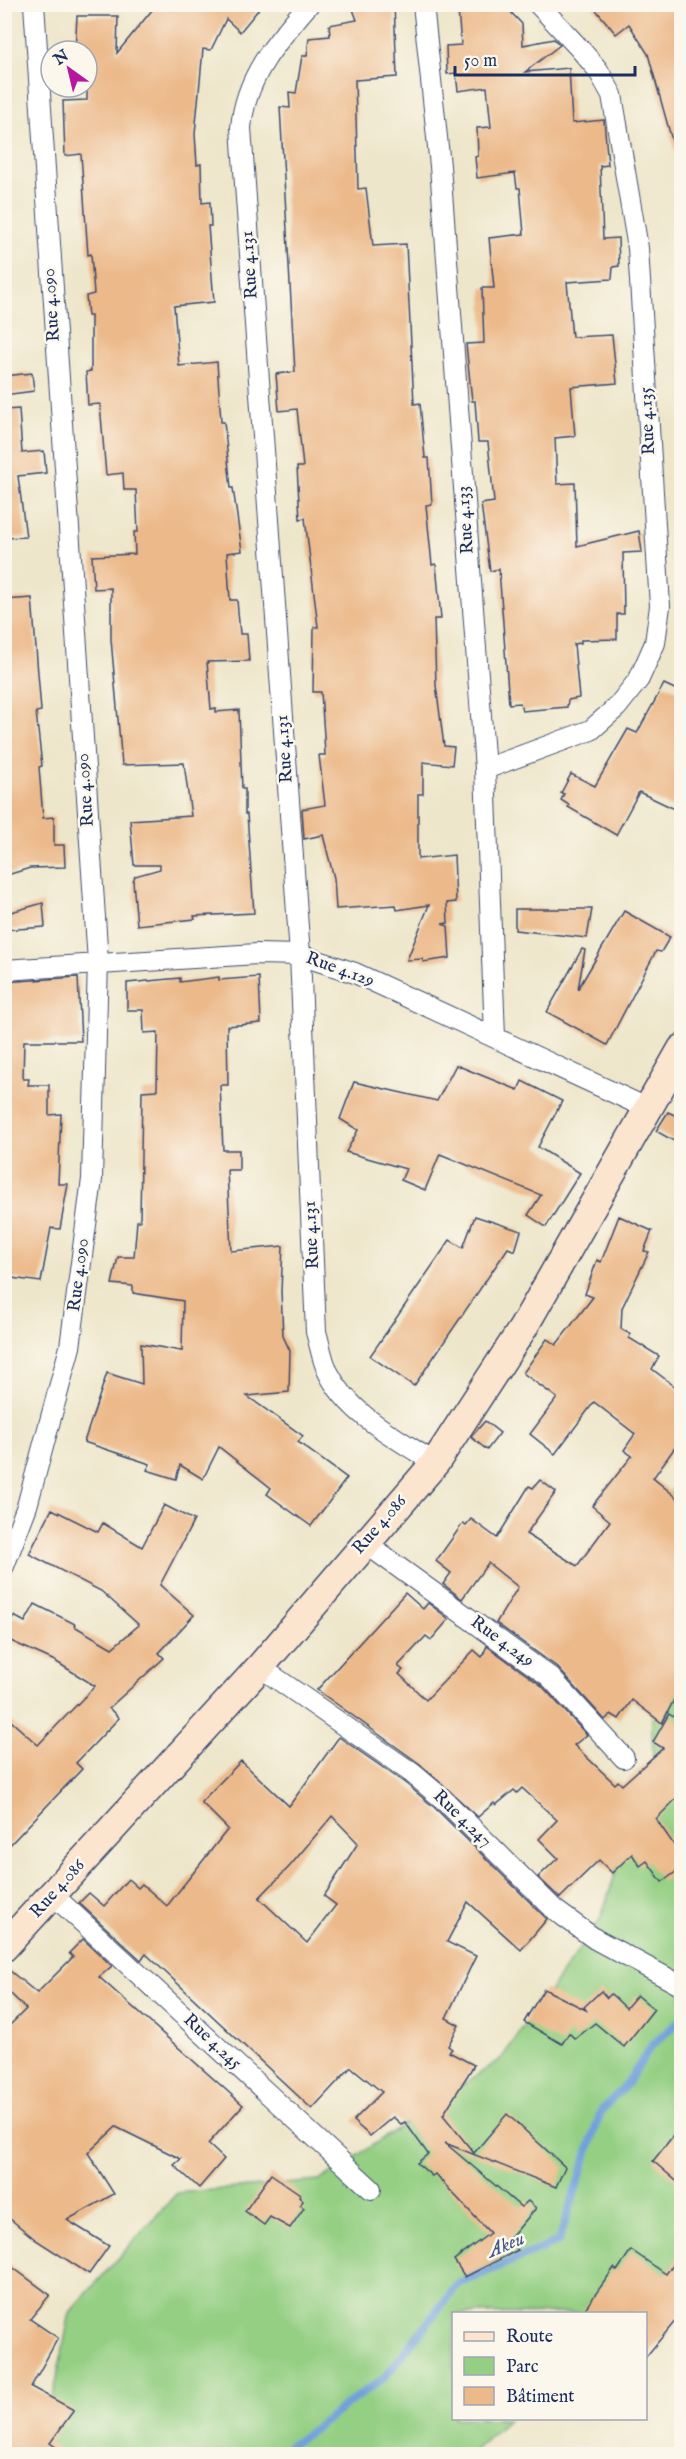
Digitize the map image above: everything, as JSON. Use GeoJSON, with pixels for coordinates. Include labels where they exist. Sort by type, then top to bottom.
{"type":"FeatureCollection","features":[{"type":"Feature","properties":{"kind":"street","name":"Rue 4.090"},"geometry":{"type":"LineString","coordinates":[[4,1566],[27,1506],[70,1347],[92,1179],[98,962],[34,4]]}},
{"type":"Feature","properties":{"kind":"street","name":"Rue 4.131"},"geometry":{"type":"LineString","coordinates":[[309,4],[270,50],[243,106],[241,128],[300,955],[316,1332],[328,1372],[346,1400],[435,1463]]}},
{"type":"Feature","properties":{"kind":"street","name":"Rue 4.133"},"geometry":{"type":"LineString","coordinates":[[423,4],[440,166],[485,769],[495,1037]]}},
{"type":"Feature","properties":{"kind":"street","name":"Rue 4.135"},"geometry":{"type":"LineString","coordinates":[[485,769],[591,730],[616,707],[639,679],[651,652],[660,606],[638,248],[612,95],[598,70],[538,4]]}},
{"type":"Feature","properties":{"kind":"street","name":"Rue 4.129"},"geometry":{"type":"LineString","coordinates":[[4,970],[98,962],[257,954],[300,955],[355,973],[650,1109]]}},
{"type":"Feature","properties":{"kind":"street","name":"Rue 4.086"},"geometry":{"type":"LineString","coordinates":[[4,1947],[260,1667],[435,1463],[523,1328],[679,1058]]}},
{"type":"Feature","properties":{"kind":"street","name":"Rue 4.249"},"geometry":{"type":"LineString","coordinates":[[365,1543],[550,1677],[624,1758]]}},
{"type":"Feature","properties":{"kind":"street","name":"Rue 4.247"},"geometry":{"type":"LineString","coordinates":[[260,1667],[412,1773],[443,1799],[555,1910],[595,1939],[681,1986]]}},
{"type":"Feature","properties":{"kind":"street","name":"Rue 4.245"},"geometry":{"type":"LineString","coordinates":[[53,1894],[371,2189]]}},
{"type":"Feature","properties":{"kind":"green space"},"geometry":{"type":"Polygon","coordinates":[[[681,1457],[681,2256],[666,2274],[625,2312],[452,2312],[452,2420],[508,2420],[470,2454],[42,2454],[70,2312],[177,2193],[319,2181],[501,2059],[600,1920],[653,1760],[648,1583],[681,1457]]]}},
{"type":"Feature","properties":{"kind":"building"},"geometry":{"type":"Polygon","coordinates":[[[157,4],[263,4],[240,32],[226,19],[211,50],[203,49],[195,134],[197,165],[201,164],[202,203],[210,202],[211,226],[208,226],[214,302],[174,306],[179,366],[217,362],[221,422],[224,422],[231,488],[233,488],[242,551],[227,553],[230,600],[237,600],[240,634],[247,634],[249,661],[207,662],[211,709],[216,708],[216,712],[239,710],[242,789],[245,789],[245,814],[247,814],[254,913],[194,916],[195,919],[137,925],[133,881],[135,876],[160,869],[160,865],[134,865],[130,820],[191,816],[184,763],[122,765],[111,639],[111,588],[94,589],[92,556],[135,554],[134,532],[138,532],[136,490],[124,490],[123,473],[106,475],[100,404],[88,405],[86,372],[91,371],[91,316],[88,316],[86,296],[94,294],[91,254],[88,255],[81,154],[65,156],[63,101],[99,99],[99,39],[76,39],[77,16],[118,16],[117,53],[157,4]]]}},
{"type":"Feature","properties":{"kind":"building"},"geometry":{"type":"Polygon","coordinates":[[[351,4],[394,4],[397,77],[355,80],[358,189],[366,188],[373,246],[406,244],[414,404],[420,403],[425,458],[429,458],[432,504],[426,505],[432,565],[436,564],[441,619],[434,619],[436,685],[444,746],[454,747],[452,765],[423,762],[423,794],[418,794],[418,859],[454,855],[456,902],[447,903],[448,923],[442,924],[448,926],[450,958],[423,962],[423,959],[407,960],[429,905],[397,910],[396,905],[336,909],[334,878],[323,835],[304,839],[302,809],[325,805],[319,755],[325,755],[321,692],[313,692],[314,627],[318,627],[305,518],[300,519],[297,467],[303,467],[297,409],[279,411],[276,374],[295,372],[280,107],[290,108],[289,92],[296,93],[302,56],[307,56],[309,38],[330,36],[329,25],[357,20],[351,4]]]}},
{"type":"Feature","properties":{"kind":"building"},"geometry":{"type":"Polygon","coordinates":[[[591,4],[676,4],[681,12],[681,154],[676,155],[648,54],[629,24],[616,34],[591,4]]]}},
{"type":"Feature","properties":{"kind":"building"},"geometry":{"type":"Polygon","coordinates":[[[505,6],[522,24],[523,45],[554,39],[560,45],[525,72],[569,68],[572,123],[604,120],[608,165],[600,166],[603,239],[618,238],[619,266],[613,267],[612,279],[567,282],[572,337],[612,335],[617,383],[571,387],[575,436],[555,438],[557,484],[575,483],[577,546],[639,531],[642,552],[623,553],[624,614],[617,614],[617,639],[581,640],[581,643],[574,644],[579,698],[568,700],[567,707],[522,711],[520,703],[509,704],[499,569],[490,571],[481,504],[494,502],[488,442],[478,442],[475,401],[472,401],[466,344],[484,343],[482,288],[494,288],[489,238],[524,234],[520,188],[517,188],[515,173],[477,178],[475,157],[478,156],[477,128],[491,127],[487,87],[458,91],[456,73],[447,74],[446,46],[461,45],[458,10],[505,6]]]}},
{"type":"Feature","properties":{"kind":"building"},"geometry":{"type":"Polygon","coordinates":[[[32,373],[34,391],[4,395],[4,376],[32,373]]]}},
{"type":"Feature","properties":{"kind":"building"},"geometry":{"type":"Polygon","coordinates":[[[19,409],[22,453],[44,451],[46,473],[18,476],[26,537],[4,538],[4,410],[19,409]]]}},
{"type":"Feature","properties":{"kind":"building"},"geometry":{"type":"Polygon","coordinates":[[[32,598],[41,711],[36,712],[42,766],[39,767],[43,818],[54,817],[54,845],[64,845],[65,867],[30,868],[4,876],[4,600],[32,598]]]}},
{"type":"Feature","properties":{"kind":"building"},"geometry":{"type":"Polygon","coordinates":[[[664,684],[681,692],[681,812],[639,792],[616,835],[568,807],[569,805],[561,800],[564,794],[561,793],[571,774],[595,786],[628,729],[637,733],[664,684]]]}},
{"type":"Feature","properties":{"kind":"building"},"geometry":{"type":"Polygon","coordinates":[[[43,903],[45,927],[4,930],[4,914],[43,903]]]}},
{"type":"Feature","properties":{"kind":"building"},"geometry":{"type":"Polygon","coordinates":[[[515,909],[592,909],[587,938],[515,930],[515,909]]]}},
{"type":"Feature","properties":{"kind":"building"},"geometry":{"type":"Polygon","coordinates":[[[624,911],[670,937],[661,952],[656,951],[607,1045],[547,1012],[582,949],[585,950],[578,989],[624,911]]]}},
{"type":"Feature","properties":{"kind":"building"},"geometry":{"type":"Polygon","coordinates":[[[78,977],[81,1041],[24,1041],[23,1079],[29,1079],[28,1085],[49,1085],[49,1115],[61,1114],[58,1184],[68,1184],[60,1229],[51,1228],[41,1282],[4,1277],[4,982],[78,977]]]}},
{"type":"Feature","properties":{"kind":"building"},"geometry":{"type":"Polygon","coordinates":[[[219,977],[219,980],[259,977],[261,1023],[227,1026],[228,1085],[220,1085],[223,1150],[239,1150],[239,1170],[227,1170],[231,1251],[283,1246],[281,1291],[283,1336],[290,1351],[289,1392],[247,1396],[303,1436],[298,1442],[347,1478],[311,1526],[267,1494],[271,1488],[219,1447],[203,1479],[180,1465],[176,1479],[147,1470],[150,1464],[84,1442],[107,1373],[142,1384],[141,1344],[182,1351],[183,1301],[133,1293],[133,1286],[112,1284],[118,1257],[134,1257],[137,1221],[140,1221],[142,1091],[157,1090],[158,1032],[144,1033],[143,1010],[127,1010],[127,983],[180,978],[180,982],[219,977]]]}},
{"type":"Feature","properties":{"kind":"building"},"geometry":{"type":"Polygon","coordinates":[[[456,1065],[518,1090],[522,1081],[562,1101],[538,1147],[580,1173],[546,1227],[528,1215],[541,1195],[440,1154],[425,1190],[401,1180],[406,1169],[346,1152],[358,1130],[340,1119],[354,1082],[437,1101],[456,1065]]]}},
{"type":"Feature","properties":{"kind":"building"},"geometry":{"type":"Polygon","coordinates":[[[668,1112],[681,1118],[681,1145],[656,1131],[668,1112]]]}},
{"type":"Feature","properties":{"kind":"building"},"geometry":{"type":"Polygon","coordinates":[[[475,1216],[521,1231],[515,1251],[508,1248],[414,1386],[370,1356],[450,1240],[463,1248],[475,1216]]]}},
{"type":"Feature","properties":{"kind":"building"},"geometry":{"type":"Polygon","coordinates":[[[619,1216],[652,1231],[644,1251],[649,1252],[622,1308],[621,1329],[630,1334],[629,1338],[659,1356],[652,1369],[681,1391],[681,1439],[653,1478],[681,1501],[681,1686],[662,1723],[632,1700],[619,1719],[611,1714],[605,1720],[557,1667],[496,1623],[518,1587],[488,1563],[462,1599],[443,1584],[451,1573],[436,1561],[463,1523],[466,1525],[471,1519],[497,1538],[529,1486],[533,1488],[540,1480],[556,1492],[526,1534],[577,1566],[610,1521],[592,1506],[632,1456],[624,1450],[635,1434],[594,1402],[555,1454],[530,1434],[557,1398],[523,1373],[547,1339],[556,1345],[593,1297],[585,1294],[597,1260],[601,1262],[619,1216]]]}},
{"type":"Feature","properties":{"kind":"building"},"geometry":{"type":"Polygon","coordinates":[[[485,1421],[500,1433],[487,1450],[471,1437],[485,1421]]]}},
{"type":"Feature","properties":{"kind":"building"},"geometry":{"type":"Polygon","coordinates":[[[164,1505],[194,1520],[160,1585],[194,1615],[159,1653],[164,1658],[109,1708],[119,1718],[76,1763],[82,1769],[4,1851],[4,1715],[38,1745],[95,1686],[55,1661],[4,1638],[4,1632],[14,1616],[25,1622],[35,1604],[75,1624],[74,1626],[112,1648],[139,1625],[101,1591],[29,1554],[52,1509],[98,1532],[103,1523],[142,1547],[164,1505]]]}},
{"type":"Feature","properties":{"kind":"building"},"geometry":{"type":"Polygon","coordinates":[[[405,1593],[423,1609],[428,1603],[449,1619],[431,1640],[426,1636],[398,1666],[403,1670],[399,1674],[426,1700],[474,1650],[482,1657],[487,1646],[542,1686],[587,1735],[574,1745],[615,1784],[618,1781],[622,1785],[663,1748],[653,1742],[669,1714],[681,1722],[681,1794],[656,1819],[681,1855],[681,1868],[662,1882],[647,1861],[640,1866],[632,1854],[612,1873],[599,1860],[560,1898],[538,1877],[558,1858],[539,1839],[557,1820],[522,1788],[517,1793],[514,1790],[496,1805],[494,1803],[478,1817],[420,1764],[317,1690],[405,1593]]]}},
{"type":"Feature","properties":{"kind":"building"},"geometry":{"type":"Polygon","coordinates":[[[339,1737],[405,1783],[435,1808],[547,1919],[521,1950],[468,1902],[447,1942],[476,1956],[446,2018],[459,2025],[448,2046],[452,2049],[449,2052],[474,2065],[443,2115],[474,2153],[507,2114],[565,2167],[556,2187],[445,2143],[521,2207],[528,2201],[536,2208],[508,2241],[518,2250],[465,2277],[454,2260],[490,2233],[435,2174],[432,2176],[417,2163],[428,2154],[405,2122],[401,2124],[393,2117],[370,2136],[353,2121],[382,2092],[351,2067],[312,2109],[146,1954],[141,1960],[79,1903],[89,1893],[104,1906],[128,1879],[138,1888],[142,1884],[167,1906],[228,1829],[201,1802],[241,1761],[289,1806],[339,1737]],[[332,1816],[290,1866],[259,1898],[307,1943],[336,1905],[324,1896],[358,1843],[332,1816]]]}},
{"type":"Feature","properties":{"kind":"building"},"geometry":{"type":"Polygon","coordinates":[[[83,1939],[112,1966],[99,1977],[243,2105],[208,2144],[224,2159],[199,2188],[174,2165],[181,2159],[116,2127],[88,2153],[114,2194],[67,2220],[109,2246],[89,2274],[36,2240],[4,2214],[4,2031],[26,2009],[4,1987],[4,1966],[37,1993],[73,1957],[69,1953],[83,1939]]]}},
{"type":"Feature","properties":{"kind":"building"},"geometry":{"type":"Polygon","coordinates":[[[544,1989],[586,2010],[584,2007],[601,1991],[607,1998],[611,1994],[626,2008],[637,1995],[654,2009],[624,2047],[595,2023],[575,2039],[569,2033],[562,2044],[524,2022],[544,1989]]]}},
{"type":"Feature","properties":{"kind":"building"},"geometry":{"type":"Polygon","coordinates":[[[681,2126],[681,2185],[653,2161],[681,2126]]]}},
{"type":"Feature","properties":{"kind":"building"},"geometry":{"type":"Polygon","coordinates":[[[271,2174],[300,2194],[299,2197],[303,2201],[300,2205],[304,2208],[290,2228],[270,2217],[264,2225],[245,2211],[271,2174]]]}},
{"type":"Feature","properties":{"kind":"building"},"geometry":{"type":"Polygon","coordinates":[[[631,2250],[666,2274],[681,2253],[681,2314],[647,2356],[647,2312],[583,2312],[614,2268],[617,2271],[631,2250]]]}},
{"type":"Feature","properties":{"kind":"building"},"geometry":{"type":"Polygon","coordinates":[[[4,2261],[50,2295],[30,2319],[58,2338],[31,2387],[74,2410],[50,2443],[66,2454],[4,2454],[4,2261]]]}},
{"type":"Feature","properties":{"kind":"waterway","name":"Akeu"},"geometry":{"type":"LineString","coordinates":[[279,2454],[385,2377],[458,2284],[559,2241],[601,2111],[626,2085],[653,2044],[682,2019]]}}]}
